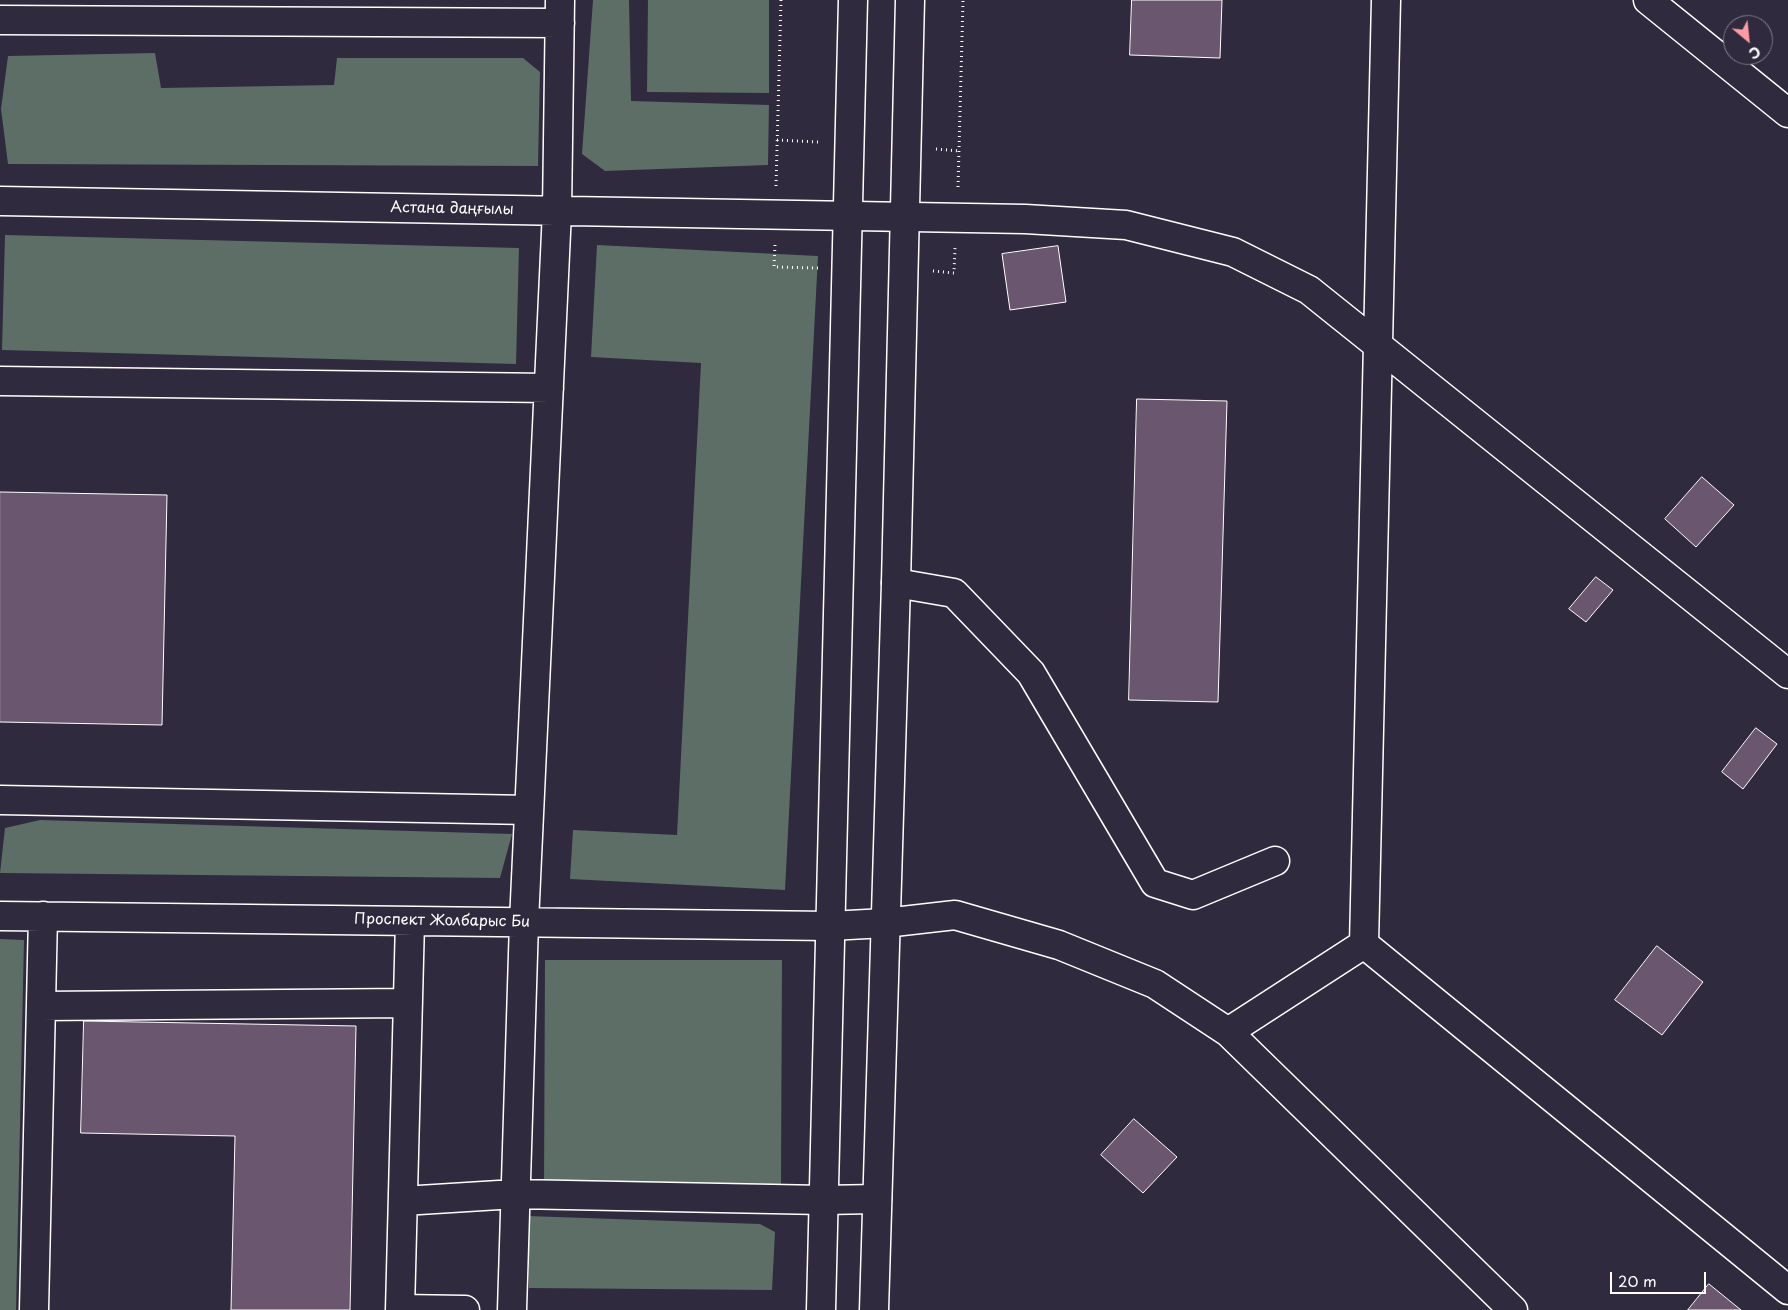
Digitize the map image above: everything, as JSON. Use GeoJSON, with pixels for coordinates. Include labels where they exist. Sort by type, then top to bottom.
{"type":"FeatureCollection","features":[{"type":"Feature","properties":{"kind":"street"},"geometry":{"type":"LineString","coordinates":[[821,1310],[853,0]]}},
{"type":"Feature","properties":{"kind":"street"},"geometry":{"type":"LineString","coordinates":[[874,1310],[884,923],[896,583],[910,0]]}},
{"type":"Feature","properties":{"kind":"street"},"geometry":{"type":"LineString","coordinates":[[1364,944],[1386,0]]}},
{"type":"Feature","properties":{"kind":"street"},"geometry":{"type":"LineString","coordinates":[[1648,0],[1788,113]]}},
{"type":"Feature","properties":{"kind":"street"},"geometry":{"type":"LineString","coordinates":[[0,20],[560,12],[558,211],[524,922],[512,1310]]}},
{"type":"Feature","properties":{"kind":"street","name":"Астана даңғылы"},"geometry":{"type":"LineString","coordinates":[[0,201],[1026,219],[1126,225],[1233,252],[1309,290],[1788,674]]}},
{"type":"Feature","properties":{"kind":"street"},"geometry":{"type":"LineString","coordinates":[[0,380],[549,388]]}},
{"type":"Feature","properties":{"kind":"street"},"geometry":{"type":"LineString","coordinates":[[896,583],[954,593],[1031,673],[1155,883],[1193,895],[1275,861]]}},
{"type":"Feature","properties":{"kind":"street"},"geometry":{"type":"LineString","coordinates":[[0,800],[529,810]]}},
{"type":"Feature","properties":{"kind":"street","name":"Проспект Жолбарыс Би"},"geometry":{"type":"LineString","coordinates":[[0,916],[830,926],[884,923],[955,915],[1059,945],[1155,984],[1228,1032],[1513,1310]]}},
{"type":"Feature","properties":{"kind":"street"},"geometry":{"type":"LineString","coordinates":[[34,1310],[43,916]]}},
{"type":"Feature","properties":{"kind":"street"},"geometry":{"type":"LineString","coordinates":[[410,920],[400,1310],[465,1310]]}},
{"type":"Feature","properties":{"kind":"street"},"geometry":{"type":"LineString","coordinates":[[1228,1032],[1364,944]]}},
{"type":"Feature","properties":{"kind":"street"},"geometry":{"type":"LineString","coordinates":[[1364,944],[1788,1290]]}},
{"type":"Feature","properties":{"kind":"street"},"geometry":{"type":"LineString","coordinates":[[41,1006],[408,1003]]}},
{"type":"Feature","properties":{"kind":"street"},"geometry":{"type":"LineString","coordinates":[[403,1201],[515,1194],[823,1200],[877,1199]]}},
{"type":"Feature","properties":{"kind":"path"},"geometry":{"type":"LineString","coordinates":[[781,0],[774,267],[846,269]]}},
{"type":"Feature","properties":{"kind":"path"},"geometry":{"type":"LineString","coordinates":[[903,269],[954,273],[963,0]]}},
{"type":"Feature","properties":{"kind":"path"},"geometry":{"type":"LineString","coordinates":[[777,140],[849,143]]}},
{"type":"Feature","properties":{"kind":"green space"},"geometry":{"type":"Polygon","coordinates":[[[593,0],[629,0],[631,101],[769,105],[768,165],[605,171],[582,154],[593,0]]]}},
{"type":"Feature","properties":{"kind":"green space"},"geometry":{"type":"Polygon","coordinates":[[[648,0],[769,0],[769,93],[647,92],[648,0]]]}},
{"type":"Feature","properties":{"kind":"green space"},"geometry":{"type":"Polygon","coordinates":[[[155,53],[161,88],[334,85],[337,58],[523,58],[540,72],[538,166],[8,164],[1,109],[8,56],[155,53]]]}},
{"type":"Feature","properties":{"kind":"green space"},"geometry":{"type":"Polygon","coordinates":[[[5,235],[519,248],[516,364],[2,350],[5,235]]]}},
{"type":"Feature","properties":{"kind":"green space"},"geometry":{"type":"Polygon","coordinates":[[[597,245],[818,256],[785,890],[570,879],[573,830],[677,835],[701,363],[591,357],[597,245]]]}},
{"type":"Feature","properties":{"kind":"green space"},"geometry":{"type":"Polygon","coordinates":[[[40,820],[512,834],[500,878],[0,873],[5,828],[40,820]]]}},
{"type":"Feature","properties":{"kind":"green space"},"geometry":{"type":"Polygon","coordinates":[[[0,939],[24,940],[16,1310],[0,1310],[0,939]]]}},
{"type":"Feature","properties":{"kind":"green space"},"geometry":{"type":"Polygon","coordinates":[[[545,960],[782,960],[781,1185],[544,1185],[545,960]]]}},
{"type":"Feature","properties":{"kind":"green space"},"geometry":{"type":"Polygon","coordinates":[[[528,1216],[760,1224],[775,1232],[772,1290],[529,1288],[528,1216]]]}},
{"type":"Feature","properties":{"kind":"building"},"geometry":{"type":"Polygon","coordinates":[[[1132,0],[1222,0],[1220,58],[1130,55],[1132,0]]]}},
{"type":"Feature","properties":{"kind":"building"},"geometry":{"type":"Polygon","coordinates":[[[1058,246],[1066,302],[1010,310],[1002,254],[1058,246]]]}},
{"type":"Feature","properties":{"kind":"building"},"geometry":{"type":"Polygon","coordinates":[[[1137,399],[1227,401],[1218,702],[1129,700],[1137,399]]]}},
{"type":"Feature","properties":{"kind":"building"},"geometry":{"type":"Polygon","coordinates":[[[1702,477],[1734,505],[1696,547],[1665,519],[1702,477]]]}},
{"type":"Feature","properties":{"kind":"building"},"geometry":{"type":"Polygon","coordinates":[[[0,492],[167,495],[162,725],[0,722],[0,492]]]}},
{"type":"Feature","properties":{"kind":"building"},"geometry":{"type":"Polygon","coordinates":[[[1596,577],[1613,590],[1586,622],[1569,609],[1596,577]]]}},
{"type":"Feature","properties":{"kind":"building"},"geometry":{"type":"Polygon","coordinates":[[[1756,728],[1777,744],[1743,789],[1722,772],[1756,728]]]}},
{"type":"Feature","properties":{"kind":"building"},"geometry":{"type":"Polygon","coordinates":[[[1657,946],[1703,982],[1662,1035],[1615,1000],[1657,946]]]}},
{"type":"Feature","properties":{"kind":"building"},"geometry":{"type":"Polygon","coordinates":[[[84,1021],[356,1026],[350,1310],[231,1310],[235,1136],[81,1133],[84,1021]]]}},
{"type":"Feature","properties":{"kind":"building"},"geometry":{"type":"Polygon","coordinates":[[[1134,1119],[1177,1157],[1143,1193],[1101,1155],[1134,1119]]]}},
{"type":"Feature","properties":{"kind":"building"},"geometry":{"type":"Polygon","coordinates":[[[1709,1284],[1741,1310],[1688,1310],[1709,1284]]]}}]}
